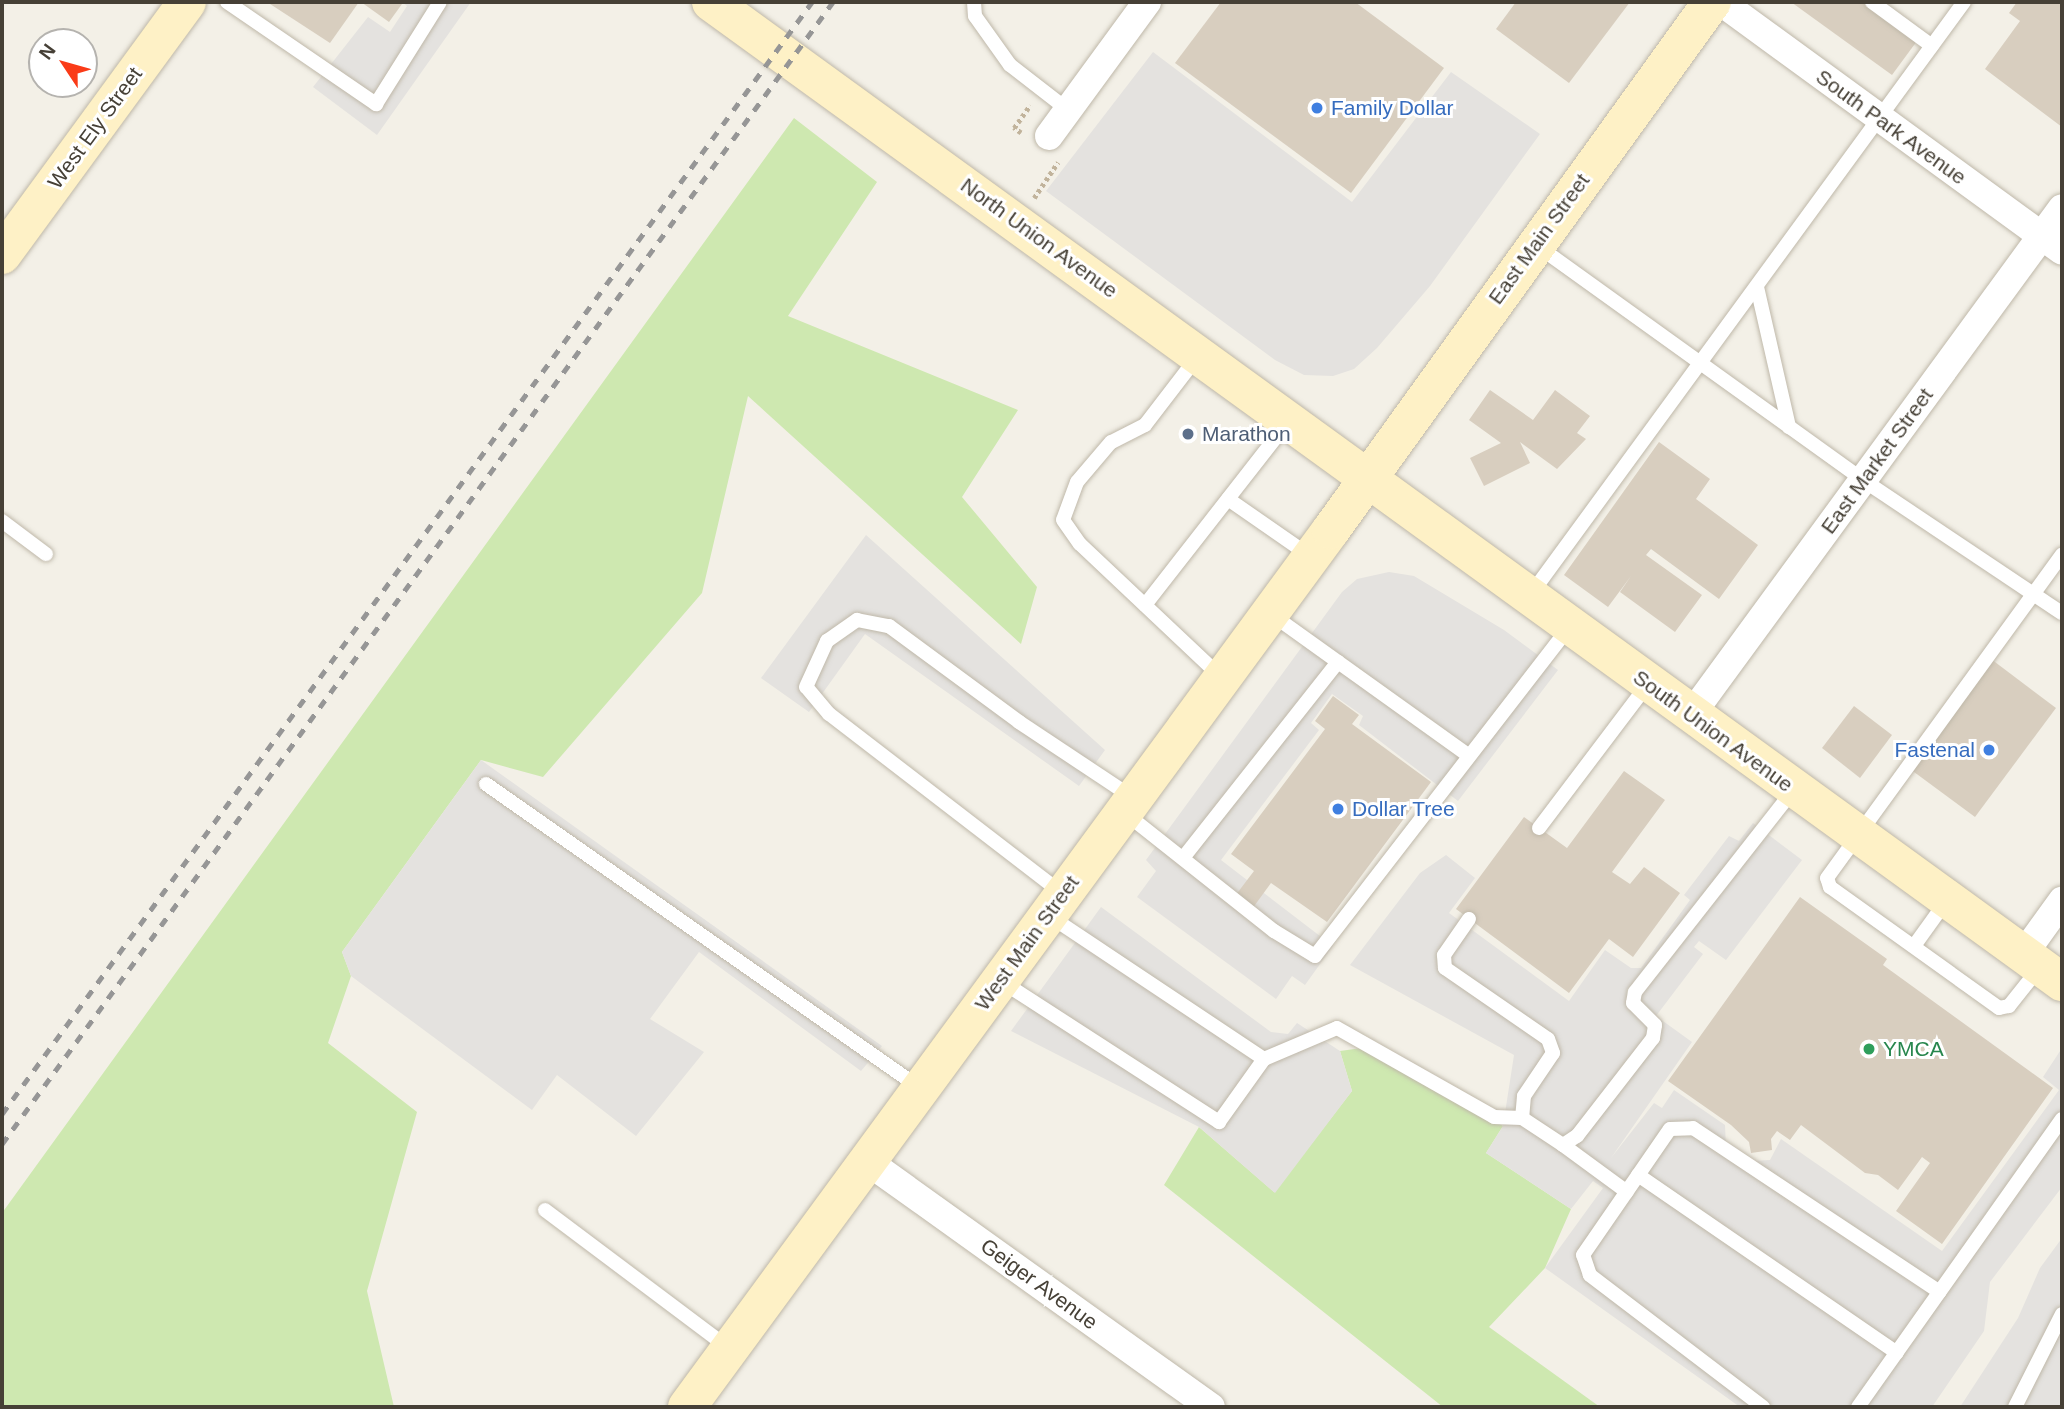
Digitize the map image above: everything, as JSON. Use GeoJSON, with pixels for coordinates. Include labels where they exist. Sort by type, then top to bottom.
{"type":"FeatureCollection","features":[{"type":"Feature","properties":{"kind":"street","name":"West Ely Street"},"geometry":{"type":"LineString","coordinates":[[2,255],[187,2]]}},
{"type":"Feature","properties":{"kind":"street","name":"North Union Avenue"},"geometry":{"type":"LineString","coordinates":[[711,2],[1366,477]]}},
{"type":"Feature","properties":{"kind":"street"},"geometry":{"type":"LineString","coordinates":[[1049,136],[1147,2]]}},
{"type":"Feature","properties":{"kind":"street","name":"East Main Street"},"geometry":{"type":"LineString","coordinates":[[1366,477],[1712,2]]}},
{"type":"Feature","properties":{"kind":"street","name":"South Park Avenue"},"geometry":{"type":"LineString","coordinates":[[1721,2],[2052,244]]}},
{"type":"Feature","properties":{"kind":"street","name":"East Market Street"},"geometry":{"type":"LineString","coordinates":[[1691,715],[1863,480],[2052,244],[2062,208]]}},
{"type":"Feature","properties":{"kind":"street","name":"West Main Street"},"geometry":{"type":"LineString","coordinates":[[687,1407],[1311,557],[1366,477]]}},
{"type":"Feature","properties":{"kind":"street","name":"South Union Avenue"},"geometry":{"type":"LineString","coordinates":[[1366,477],[2042,968]]}},
{"type":"Feature","properties":{"kind":"street"},"geometry":{"type":"LineString","coordinates":[[2042,968],[2062,901]]}},
{"type":"Feature","properties":{"kind":"street","name":"Geiger Avenue"},"geometry":{"type":"LineString","coordinates":[[867,1161],[1198,1403]]}},
{"type":"Feature","properties":{"kind":"lane"},"geometry":{"type":"LineString","coordinates":[[227,2],[376,104],[440,2]]}},
{"type":"Feature","properties":{"kind":"lane"},"geometry":{"type":"LineString","coordinates":[[974,2],[975,16],[1010,65],[1068,110]]}},
{"type":"Feature","properties":{"kind":"lane"},"geometry":{"type":"LineString","coordinates":[[1872,2],[1932,46]]}},
{"type":"Feature","properties":{"kind":"lane"},"geometry":{"type":"LineString","coordinates":[[1530,596],[1964,2]]}},
{"type":"Feature","properties":{"kind":"lane"},"geometry":{"type":"LineString","coordinates":[[1535,244],[1863,480],[2062,613]]}},
{"type":"Feature","properties":{"kind":"lane"},"geometry":{"type":"LineString","coordinates":[[1757,287],[1789,427]]}},
{"type":"Feature","properties":{"kind":"lane"},"geometry":{"type":"LineString","coordinates":[[1199,355],[1144,425],[1111,442],[1077,482],[1063,520],[1080,544],[1222,678]]}},
{"type":"Feature","properties":{"kind":"lane"},"geometry":{"type":"LineString","coordinates":[[1145,605],[1289,421]]}},
{"type":"Feature","properties":{"kind":"lane"},"geometry":{"type":"LineString","coordinates":[[1228,499],[1311,557]]}},
{"type":"Feature","properties":{"kind":"lane"},"geometry":{"type":"LineString","coordinates":[[2,521],[46,554]]}},
{"type":"Feature","properties":{"kind":"lane"},"geometry":{"type":"LineString","coordinates":[[2042,968],[2009,1006],[1999,1008],[1830,887],[1827,878],[1856,834],[2062,554]]}},
{"type":"Feature","properties":{"kind":"lane"},"geometry":{"type":"LineString","coordinates":[[1270,613],[1468,755]]}},
{"type":"Feature","properties":{"kind":"lane"},"geometry":{"type":"LineString","coordinates":[[1264,1059],[1056,905],[974,826],[829,714],[806,687],[827,640],[857,620],[889,626],[1128,805],[1183,858],[1274,932],[1315,956],[1569,626]]}},
{"type":"Feature","properties":{"kind":"lane"},"geometry":{"type":"LineString","coordinates":[[1183,858],[1338,662]]}},
{"type":"Feature","properties":{"kind":"lane"},"geometry":{"type":"LineString","coordinates":[[1539,828],[1648,683]]}},
{"type":"Feature","properties":{"kind":"lane"},"geometry":{"type":"LineString","coordinates":[[486,784],[921,1088]]}},
{"type":"Feature","properties":{"kind":"lane"},"geometry":{"type":"LineString","coordinates":[[1563,1145],[1577,1136],[1653,1038],[1655,1025],[1633,1003],[1635,992],[1794,789]]}},
{"type":"Feature","properties":{"kind":"lane"},"geometry":{"type":"LineString","coordinates":[[1914,946],[1947,900]]}},
{"type":"Feature","properties":{"kind":"lane"},"geometry":{"type":"LineString","coordinates":[[1468,919],[1444,955],[1445,968],[1548,1039],[1553,1053],[1524,1096],[1522,1118]]}},
{"type":"Feature","properties":{"kind":"lane"},"geometry":{"type":"LineString","coordinates":[[1000,980],[1219,1122],[1264,1059],[1337,1028],[1494,1117],[1522,1118],[1627,1192]]}},
{"type":"Feature","properties":{"kind":"lane"},"geometry":{"type":"LineString","coordinates":[[1858,1407],[2062,1119]]}},
{"type":"Feature","properties":{"kind":"lane"},"geometry":{"type":"LineString","coordinates":[[1763,1407],[1590,1275],[1583,1255],[1670,1129],[1693,1128],[1940,1292]]}},
{"type":"Feature","properties":{"kind":"lane"},"geometry":{"type":"LineString","coordinates":[[1638,1175],[1897,1353]]}},
{"type":"Feature","properties":{"kind":"lane"},"geometry":{"type":"LineString","coordinates":[[545,1210],[730,1348]]}},
{"type":"Feature","properties":{"kind":"lane"},"geometry":{"type":"LineString","coordinates":[[2015,1407],[2062,1314]]}},
{"type":"Feature","properties":{"kind":"green space"},"geometry":{"type":"Polygon","coordinates":[[[794,118],[877,182],[788,316],[1018,410],[962,497],[1037,587],[1021,644],[748,396],[702,593],[543,777],[481,760],[342,952],[351,976],[328,1043],[417,1112],[367,1291],[394,1407],[2,1407],[2,1213],[794,118]]]}},
{"type":"Feature","properties":{"kind":"green space"},"geometry":{"type":"Polygon","coordinates":[[[1376,1046],[1503,1126],[1486,1153],[1571,1209],[1545,1268],[1489,1327],[1600,1407],[1443,1407],[1164,1185],[1199,1127],[1274,1192],[1352,1091],[1340,1051],[1376,1046]]]}},
{"type":"Feature","properties":{"kind":"shaded area"},"geometry":{"type":"Polygon","coordinates":[[[402,2],[471,2],[377,135],[313,87],[368,17],[390,32],[407,6],[402,2]]]}},
{"type":"Feature","properties":{"kind":"shaded area"},"geometry":{"type":"Polygon","coordinates":[[[1153,52],[1352,202],[1451,72],[1540,134],[1430,286],[1377,348],[1354,369],[1333,376],[1304,375],[1275,360],[1046,191],[1153,52]]]}},
{"type":"Feature","properties":{"kind":"shaded area"},"geometry":{"type":"Polygon","coordinates":[[[866,535],[1105,750],[1079,786],[865,634],[809,712],[761,678],[866,535]]]}},
{"type":"Feature","properties":{"kind":"shaded area"},"geometry":{"type":"Polygon","coordinates":[[[1389,572],[1414,576],[1504,630],[1558,670],[1458,801],[1359,725],[1363,716],[1332,694],[1311,723],[1319,730],[1221,860],[1333,946],[1305,985],[1292,976],[1276,999],[1137,897],[1156,871],[1146,860],[1342,592],[1357,579],[1389,572]]]}},
{"type":"Feature","properties":{"kind":"shaded area"},"geometry":{"type":"Polygon","coordinates":[[[481,760],[882,1046],[861,1071],[699,952],[650,1019],[704,1052],[636,1136],[557,1075],[532,1110],[351,976],[342,952],[481,760]]]}},
{"type":"Feature","properties":{"kind":"shaded area"},"geometry":{"type":"Polygon","coordinates":[[[1753,823],[1802,860],[1726,960],[1699,941],[1694,947],[1703,954],[1656,1016],[1692,1042],[1611,1158],[1654,1103],[1662,1108],[1674,1090],[1725,1125],[1726,1148],[1750,1161],[1770,1160],[1781,1139],[1942,1251],[2059,1090],[2043,1077],[2062,1048],[2062,1187],[1990,1282],[1984,1331],[1932,1407],[1740,1407],[1545,1268],[1603,1188],[1593,1181],[1571,1209],[1486,1153],[1503,1126],[1514,1055],[1350,965],[1420,873],[1446,855],[1475,878],[1449,913],[1569,1001],[1605,950],[1631,968],[1641,968],[1690,900],[1684,895],[1729,836],[1739,841],[1753,823]]]}},
{"type":"Feature","properties":{"kind":"shaded area"},"geometry":{"type":"Polygon","coordinates":[[[1101,907],[1271,1032],[1288,1034],[1297,1023],[1340,1051],[1352,1091],[1275,1193],[1199,1127],[1011,1031],[1101,907]]]}},
{"type":"Feature","properties":{"kind":"shaded area"},"geometry":{"type":"Polygon","coordinates":[[[2062,1238],[2062,1407],[1960,1407],[2018,1318],[2040,1268],[2062,1238]]]}},
{"type":"Feature","properties":{"kind":"building"},"geometry":{"type":"Polygon","coordinates":[[[267,2],[359,2],[330,43],[267,2]]]}},
{"type":"Feature","properties":{"kind":"building"},"geometry":{"type":"Polygon","coordinates":[[[361,2],[398,2],[402,4],[389,22],[361,2]]]}},
{"type":"Feature","properties":{"kind":"building"},"geometry":{"type":"Polygon","coordinates":[[[1221,2],[1355,2],[1444,68],[1351,193],[1175,63],[1221,2]]]}},
{"type":"Feature","properties":{"kind":"building"},"geometry":{"type":"Polygon","coordinates":[[[1516,2],[1630,2],[1569,83],[1496,29],[1516,2]]]}},
{"type":"Feature","properties":{"kind":"building"},"geometry":{"type":"Polygon","coordinates":[[[1791,2],[1863,2],[1917,41],[1892,75],[1791,2]]]}},
{"type":"Feature","properties":{"kind":"building"},"geometry":{"type":"Polygon","coordinates":[[[2017,2],[2062,2],[2062,127],[1985,69],[2020,21],[2009,13],[2017,2]]]}},
{"type":"Feature","properties":{"kind":"building"},"geometry":{"type":"Polygon","coordinates":[[[1490,390],[1533,420],[1555,390],[1590,416],[1577,433],[1586,439],[1557,469],[1520,442],[1530,463],[1484,486],[1470,458],[1501,443],[1469,420],[1490,390]]]}},
{"type":"Feature","properties":{"kind":"building"},"geometry":{"type":"Polygon","coordinates":[[[1659,442],[1710,479],[1696,499],[1758,545],[1719,599],[1651,549],[1646,555],[1702,595],[1675,632],[1620,592],[1631,576],[1608,607],[1564,575],[1659,442]]]}},
{"type":"Feature","properties":{"kind":"building"},"geometry":{"type":"Polygon","coordinates":[[[1991,659],[2056,708],[1975,817],[1910,769],[1991,659]]]}},
{"type":"Feature","properties":{"kind":"building"},"geometry":{"type":"Polygon","coordinates":[[[1333,696],[1359,715],[1352,724],[1431,782],[1327,922],[1271,883],[1252,909],[1235,896],[1254,871],[1231,854],[1325,729],[1315,721],[1333,696]]]}},
{"type":"Feature","properties":{"kind":"building"},"geometry":{"type":"Polygon","coordinates":[[[1854,706],[1892,735],[1860,778],[1822,748],[1854,706]]]}},
{"type":"Feature","properties":{"kind":"building"},"geometry":{"type":"Polygon","coordinates":[[[1624,771],[1665,800],[1612,872],[1630,884],[1644,867],[1680,893],[1633,957],[1609,939],[1569,993],[1456,909],[1524,817],[1567,848],[1624,771]]]}},
{"type":"Feature","properties":{"kind":"building"},"geometry":{"type":"Polygon","coordinates":[[[1800,897],[1887,959],[1883,965],[2053,1088],[1942,1244],[1896,1211],[1930,1163],[1922,1157],[1898,1190],[1878,1175],[1865,1173],[1801,1125],[1790,1140],[1777,1131],[1771,1139],[1772,1150],[1751,1153],[1749,1142],[1731,1125],[1668,1081],[1800,897]]]}},
{"type":"Feature","properties":{"kind":"railway"},"geometry":{"type":"LineString","coordinates":[[2,1114],[812,2]]}},
{"type":"Feature","properties":{"kind":"railway"},"geometry":{"type":"LineString","coordinates":[[2,1144],[833,2]]}},
{"type":"Feature","properties":{"kind":"place","name":"Family Dollar"},"geometry":{"type":"Point","coordinates":[1317,108]}},
{"type":"Feature","properties":{"kind":"place","name":"Marathon"},"geometry":{"type":"Point","coordinates":[1188,434]}},
{"type":"Feature","properties":{"kind":"place","name":"Fastenal"},"geometry":{"type":"Point","coordinates":[1989,750]}},
{"type":"Feature","properties":{"kind":"place","name":"Dollar Tree"},"geometry":{"type":"Point","coordinates":[1338,809]}},
{"type":"Feature","properties":{"kind":"place","name":"YMCA"},"geometry":{"type":"Point","coordinates":[1869,1049]}}]}
